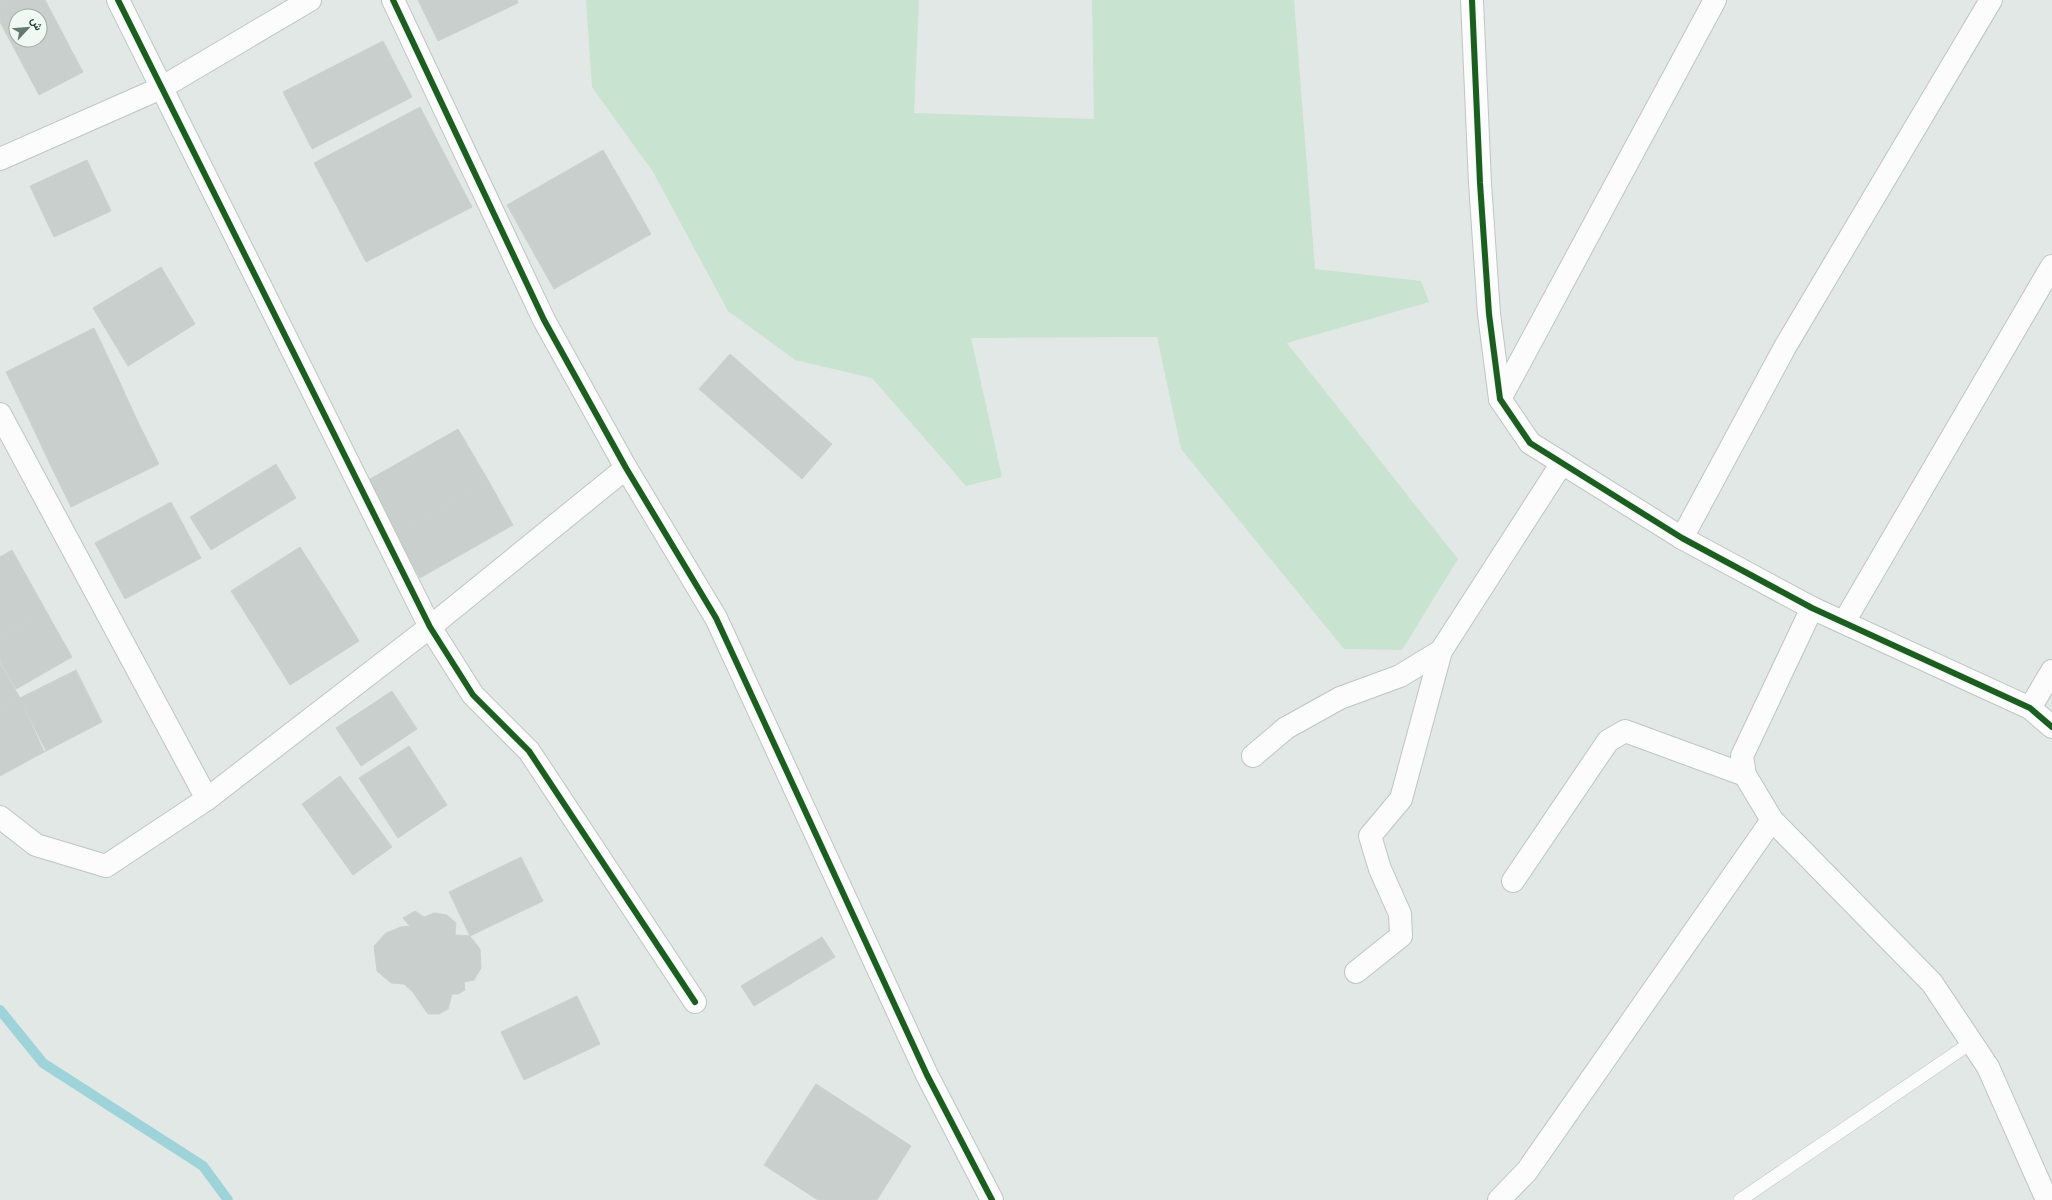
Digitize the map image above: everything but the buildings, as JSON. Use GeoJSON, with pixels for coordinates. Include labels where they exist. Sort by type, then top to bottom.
{"type":"FeatureCollection","features":[{"type":"Feature","properties":{"kind":"street"},"geometry":{"type":"LineString","coordinates":[[118,0],[430,627],[473,694],[529,751],[695,1002]]}},
{"type":"Feature","properties":{"kind":"street"},"geometry":{"type":"LineString","coordinates":[[0,159],[161,88],[310,0]]}},
{"type":"Feature","properties":{"kind":"street"},"geometry":{"type":"LineString","coordinates":[[393,0],[544,320],[626,468],[716,618],[927,1075],[992,1200]]}},
{"type":"Feature","properties":{"kind":"street"},"geometry":{"type":"LineString","coordinates":[[1472,0],[1480,183],[1490,314],[1500,399],[1530,443],[1682,538],[1812,608],[2030,708],[2052,726]]}},
{"type":"Feature","properties":{"kind":"street"},"geometry":{"type":"LineString","coordinates":[[1500,399],[1715,0]]}},
{"type":"Feature","properties":{"kind":"street"},"geometry":{"type":"LineString","coordinates":[[1682,538],[1785,347],[1992,0]]}},
{"type":"Feature","properties":{"kind":"street"},"geometry":{"type":"LineString","coordinates":[[1844,622],[2052,266]]}},
{"type":"Feature","properties":{"kind":"street"},"geometry":{"type":"LineString","coordinates":[[0,414],[207,800]]}},
{"type":"Feature","properties":{"kind":"street"},"geometry":{"type":"LineString","coordinates":[[1356,972],[1401,936],[1400,914],[1380,869],[1370,836],[1401,799],[1441,651],[1562,463]]}},
{"type":"Feature","properties":{"kind":"street"},"geometry":{"type":"LineString","coordinates":[[0,817],[36,845],[106,866],[207,800],[430,627],[626,468]]}},
{"type":"Feature","properties":{"kind":"street"},"geometry":{"type":"LineString","coordinates":[[1812,608],[1742,756],[1745,775],[1772,820],[1932,983],[1988,1067],[2047,1200]]}},
{"type":"Feature","properties":{"kind":"street"},"geometry":{"type":"LineString","coordinates":[[1253,756],[1286,728],[1340,698],[1400,676],[1441,651]]}},
{"type":"Feature","properties":{"kind":"street"},"geometry":{"type":"LineString","coordinates":[[2030,708],[2052,671]]}},
{"type":"Feature","properties":{"kind":"street"},"geometry":{"type":"LineString","coordinates":[[1513,882],[1608,741],[1625,731],[1745,775]]}},
{"type":"Feature","properties":{"kind":"street"},"geometry":{"type":"LineString","coordinates":[[1499,1200],[1528,1171],[1772,820]]}},
{"type":"Feature","properties":{"kind":"lane"},"geometry":{"type":"LineString","coordinates":[[1740,1200],[1972,1042]]}},
{"type":"Feature","properties":{"kind":"green space"},"geometry":{"type":"Polygon","coordinates":[[[586,0],[919,0],[914,113],[1094,119],[1092,0],[1294,0],[1315,269],[1421,281],[1429,302],[1287,343],[1458,559],[1402,650],[1344,649],[1181,449],[1157,337],[971,338],[1002,477],[966,486],[872,378],[795,360],[728,311],[653,172],[592,87],[586,0]]]}},
{"type":"Feature","properties":{"kind":"waterway"},"geometry":{"type":"LineString","coordinates":[[0,1010],[43,1063],[203,1166],[228,1200]]}},
{"type":"Feature","properties":{"kind":"cycle path"},"geometry":{"type":"LineString","coordinates":[[118,0],[430,627],[473,695],[529,751],[695,1002]]}},
{"type":"Feature","properties":{"kind":"cycle path"},"geometry":{"type":"LineString","coordinates":[[393,0],[544,320],[626,468],[716,618],[927,1075],[992,1200]]}},
{"type":"Feature","properties":{"kind":"cycle path"},"geometry":{"type":"LineString","coordinates":[[1472,0],[1480,183],[1489,314],[1500,399],[1530,443],[1682,538],[1812,608],[2030,708],[2052,727]]}}]}
